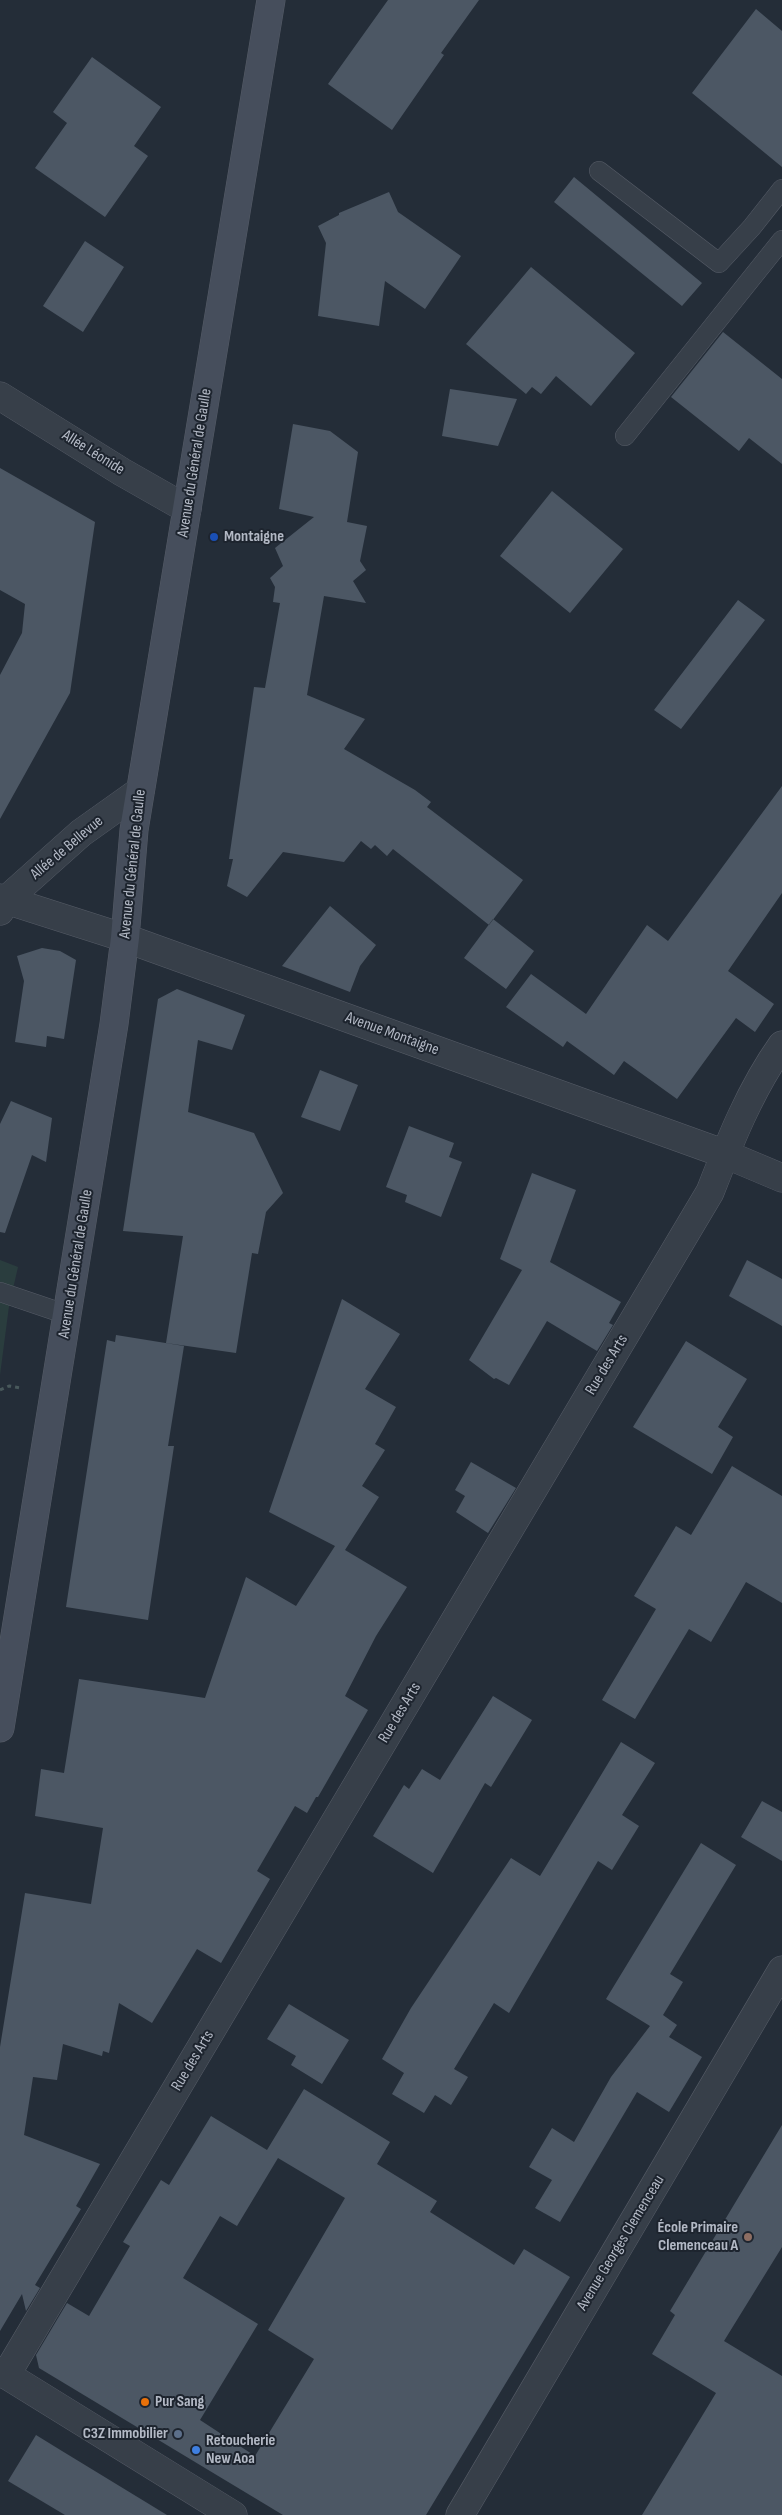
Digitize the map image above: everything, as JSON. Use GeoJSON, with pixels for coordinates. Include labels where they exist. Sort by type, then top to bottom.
{"type":"FeatureCollection","features":[{"type":"Feature","properties":{"kind":"street","name":"Avenue du Général de Gaulle"},"geometry":{"type":"LineString","coordinates":[[0,1728],[68,1315],[125,938],[134,830],[140,791],[271,0]]}},
{"type":"Feature","properties":{"kind":"street","name":"Allée Léonide"},"geometry":{"type":"LineString","coordinates":[[0,396],[122,472],[187,508]]}},
{"type":"Feature","properties":{"kind":"street","name":"Allée de Bellevue"},"geometry":{"type":"LineString","coordinates":[[2,903],[81,833],[140,791]]}},
{"type":"Feature","properties":{"kind":"street","name":"Avenue Montaigne"},"geometry":{"type":"LineString","coordinates":[[2,903],[125,938],[725,1154],[782,1178]]}},
{"type":"Feature","properties":{"kind":"street","name":"Rue des Arts"},"geometry":{"type":"LineString","coordinates":[[3,2373],[710,1192],[761,1074],[782,1046]]}},
{"type":"Feature","properties":{"kind":"street","name":"Avenue Georges Clemenceau"},"geometry":{"type":"LineString","coordinates":[[460,2515],[782,1970]]}},
{"type":"Feature","properties":{"kind":"street"},"geometry":{"type":"LineString","coordinates":[[3,2373],[232,2515]]}},
{"type":"Feature","properties":{"kind":"lane"},"geometry":{"type":"LineString","coordinates":[[599,171],[719,263],[752,227],[782,189]]}},
{"type":"Feature","properties":{"kind":"lane"},"geometry":{"type":"LineString","coordinates":[[625,436],[782,240]]}},
{"type":"Feature","properties":{"kind":"lane"},"geometry":{"type":"LineString","coordinates":[[0,1292],[68,1315]]}},
{"type":"Feature","properties":{"kind":"shaded area"},"geometry":{"type":"Polygon","coordinates":[[[0,1260],[18,1267],[9,1306],[0,1375],[0,1260]]]}},
{"type":"Feature","properties":{"kind":"building"},"geometry":{"type":"Polygon","coordinates":[[[388,0],[479,0],[441,53],[444,55],[392,130],[328,84],[388,0]]]}},
{"type":"Feature","properties":{"kind":"building"},"geometry":{"type":"Polygon","coordinates":[[[756,9],[782,31],[782,167],[692,93],[756,9]]]}},
{"type":"Feature","properties":{"kind":"building"},"geometry":{"type":"Polygon","coordinates":[[[92,57],[161,107],[134,146],[148,156],[105,217],[35,168],[67,123],[53,112],[92,57]]]}},
{"type":"Feature","properties":{"kind":"building"},"geometry":{"type":"Polygon","coordinates":[[[574,177],[702,283],[682,306],[554,202],[574,177]]]}},
{"type":"Feature","properties":{"kind":"building"},"geometry":{"type":"Polygon","coordinates":[[[389,192],[398,212],[461,256],[425,309],[385,281],[379,326],[318,316],[326,243],[318,226],[339,215],[339,213],[389,192]]]}},
{"type":"Feature","properties":{"kind":"building"},"geometry":{"type":"Polygon","coordinates":[[[85,241],[124,267],[83,332],[43,306],[85,241]]]}},
{"type":"Feature","properties":{"kind":"building"},"geometry":{"type":"Polygon","coordinates":[[[531,267],[635,353],[591,406],[556,376],[541,394],[532,387],[526,394],[466,344],[531,267]]]}},
{"type":"Feature","properties":{"kind":"building"},"geometry":{"type":"Polygon","coordinates":[[[723,332],[782,379],[782,464],[749,438],[739,451],[671,397],[723,332]]]}},
{"type":"Feature","properties":{"kind":"building"},"geometry":{"type":"Polygon","coordinates":[[[450,389],[517,399],[498,446],[442,436],[450,389]]]}},
{"type":"Feature","properties":{"kind":"building"},"geometry":{"type":"Polygon","coordinates":[[[293,424],[330,431],[358,452],[347,522],[367,526],[360,561],[366,570],[353,581],[366,603],[324,596],[307,695],[365,719],[344,749],[415,790],[431,802],[427,807],[523,880],[489,925],[393,849],[387,856],[375,845],[371,849],[361,841],[344,862],[283,852],[247,897],[227,886],[233,859],[229,859],[254,687],[265,688],[280,603],[273,602],[275,587],[270,578],[283,566],[275,548],[314,517],[279,509],[293,424]]]}},
{"type":"Feature","properties":{"kind":"building"},"geometry":{"type":"Polygon","coordinates":[[[0,468],[95,522],[70,693],[0,819],[0,675],[22,633],[25,604],[0,590],[0,468]]]}},
{"type":"Feature","properties":{"kind":"building"},"geometry":{"type":"Polygon","coordinates":[[[552,491],[623,549],[570,613],[500,556],[552,491]]]}},
{"type":"Feature","properties":{"kind":"building"},"geometry":{"type":"Polygon","coordinates":[[[738,600],[765,620],[681,729],[654,710],[738,600]]]}},
{"type":"Feature","properties":{"kind":"building"},"geometry":{"type":"Polygon","coordinates":[[[782,786],[782,893],[728,971],[774,1004],[755,1032],[736,1018],[677,1099],[624,1061],[614,1075],[567,1041],[563,1047],[506,1007],[531,974],[586,1014],[647,925],[668,941],[782,786]]]}},
{"type":"Feature","properties":{"kind":"building"},"geometry":{"type":"Polygon","coordinates":[[[330,906],[376,945],[360,966],[350,992],[282,966],[330,906]]]}},
{"type":"Feature","properties":{"kind":"building"},"geometry":{"type":"Polygon","coordinates":[[[493,919],[534,951],[506,989],[464,958],[493,919]]]}},
{"type":"Feature","properties":{"kind":"building"},"geometry":{"type":"Polygon","coordinates":[[[42,948],[60,951],[76,960],[64,1039],[47,1036],[46,1047],[15,1042],[24,981],[17,956],[42,948]]]}},
{"type":"Feature","properties":{"kind":"building"},"geometry":{"type":"Polygon","coordinates":[[[177,989],[245,1015],[232,1050],[198,1040],[188,1112],[254,1133],[283,1193],[266,1212],[258,1254],[252,1253],[236,1353],[166,1343],[183,1236],[123,1231],[158,999],[177,989]]]}},
{"type":"Feature","properties":{"kind":"building"},"geometry":{"type":"Polygon","coordinates":[[[320,1070],[358,1085],[340,1131],[301,1117],[320,1070]]]}},
{"type":"Feature","properties":{"kind":"building"},"geometry":{"type":"Polygon","coordinates":[[[11,1101],[52,1118],[46,1162],[32,1155],[5,1233],[0,1232],[0,1124],[11,1101]]]}},
{"type":"Feature","properties":{"kind":"building"},"geometry":{"type":"Polygon","coordinates":[[[409,1126],[454,1143],[449,1157],[462,1162],[441,1217],[405,1202],[407,1195],[386,1187],[409,1126]]]}},
{"type":"Feature","properties":{"kind":"building"},"geometry":{"type":"Polygon","coordinates":[[[532,1173],[576,1190],[550,1262],[621,1302],[609,1323],[613,1325],[597,1351],[547,1321],[509,1385],[496,1378],[494,1379],[469,1360],[522,1270],[500,1259],[532,1173]]]}},
{"type":"Feature","properties":{"kind":"building"},"geometry":{"type":"Polygon","coordinates":[[[747,1260],[782,1279],[782,1326],[729,1296],[747,1260]]]}},
{"type":"Feature","properties":{"kind":"building"},"geometry":{"type":"Polygon","coordinates":[[[342,1299],[400,1334],[365,1389],[396,1407],[375,1444],[385,1450],[362,1486],[379,1497],[345,1550],[407,1587],[376,1636],[345,1696],[368,1710],[307,1813],[295,1806],[257,1871],[270,1879],[221,1963],[197,1949],[152,2023],[119,2003],[109,2053],[103,2051],[102,2056],[63,2044],[57,2080],[33,2077],[24,2135],[100,2164],[76,2206],[81,2209],[35,2285],[40,2288],[26,2311],[22,2294],[0,2331],[0,2047],[25,1893],[91,1904],[103,1828],[35,1816],[41,1769],[64,1773],[79,1679],[205,1698],[246,1577],[296,1606],[335,1546],[269,1512],[342,1299]]]}},
{"type":"Feature","properties":{"kind":"building"},"geometry":{"type":"Polygon","coordinates":[[[116,1335],[184,1346],[168,1446],[174,1446],[148,1620],[66,1607],[107,1340],[115,1342],[116,1335]]]}},
{"type":"Feature","properties":{"kind":"building"},"geometry":{"type":"Polygon","coordinates":[[[686,1341],[747,1379],[718,1427],[733,1437],[712,1474],[633,1427],[686,1341]]]}},
{"type":"Feature","properties":{"kind":"building"},"geometry":{"type":"Polygon","coordinates":[[[471,1462],[516,1488],[488,1533],[456,1512],[465,1496],[455,1490],[471,1462]]]}},
{"type":"Feature","properties":{"kind":"building"},"geometry":{"type":"Polygon","coordinates":[[[732,1466],[782,1496],[782,1603],[746,1582],[711,1642],[689,1629],[635,1719],[602,1700],[656,1609],[634,1596],[676,1526],[691,1535],[732,1466]]]}},
{"type":"Feature","properties":{"kind":"building"},"geometry":{"type":"Polygon","coordinates":[[[493,1696],[532,1720],[491,1787],[485,1783],[433,1873],[373,1836],[404,1785],[409,1789],[422,1769],[440,1780],[493,1696]]]}},
{"type":"Feature","properties":{"kind":"building"},"geometry":{"type":"Polygon","coordinates":[[[621,1742],[655,1763],[622,1815],[639,1826],[612,1870],[598,1861],[509,2013],[494,2003],[454,2069],[468,2077],[451,2105],[435,2095],[424,2113],[392,2094],[404,2073],[382,2059],[411,2008],[511,1858],[540,1876],[621,1742]]]}},
{"type":"Feature","properties":{"kind":"building"},"geometry":{"type":"Polygon","coordinates":[[[762,1801],[782,1812],[782,1861],[741,1837],[762,1801]]]}},
{"type":"Feature","properties":{"kind":"building"},"geometry":{"type":"Polygon","coordinates":[[[701,1843],[736,1865],[670,1974],[683,1982],[663,2015],[677,2025],[669,2037],[702,2057],[669,2112],[637,2092],[560,2222],[535,2208],[552,2180],[529,2167],[552,2128],[574,2142],[611,2077],[650,2026],[606,1999],[701,1843]]]}},
{"type":"Feature","properties":{"kind":"building"},"geometry":{"type":"Polygon","coordinates":[[[289,2004],[349,2040],[322,2084],[291,2065],[296,2056],[267,2039],[289,2004]]]}},
{"type":"Feature","properties":{"kind":"building"},"geometry":{"type":"Polygon","coordinates":[[[304,2089],[390,2142],[377,2164],[437,2201],[430,2212],[514,2265],[524,2249],[570,2277],[426,2515],[283,2515],[39,2368],[36,2355],[67,2303],[89,2316],[130,2246],[123,2242],[161,2180],[169,2185],[211,2116],[267,2150],[304,2089]],[[278,2158],[237,2226],[220,2216],[183,2278],[258,2324],[200,2420],[255,2456],[314,2359],[268,2330],[345,2198],[278,2158]]]}},
{"type":"Feature","properties":{"kind":"building"},"geometry":{"type":"Polygon","coordinates":[[[782,2125],[782,2247],[724,2341],[782,2376],[782,2515],[642,2515],[716,2393],[652,2354],[675,2315],[670,2311],[782,2125]]]}},
{"type":"Feature","properties":{"kind":"building"},"geometry":{"type":"Polygon","coordinates":[[[36,2435],[167,2515],[65,2515],[8,2481],[36,2435]]]}},
{"type":"Feature","properties":{"kind":"place","name":"Montaigne"},"geometry":{"type":"Point","coordinates":[214,537]}},
{"type":"Feature","properties":{"kind":"place","name":"École Primaire Clemenceau A"},"geometry":{"type":"Point","coordinates":[748,2237]}},
{"type":"Feature","properties":{"kind":"place","name":"Pur Sang"},"geometry":{"type":"Point","coordinates":[145,2402]}},
{"type":"Feature","properties":{"kind":"place","name":"C3Z Immobilier"},"geometry":{"type":"Point","coordinates":[178,2434]}},
{"type":"Feature","properties":{"kind":"place","name":"Retoucherie New Aoa"},"geometry":{"type":"Point","coordinates":[196,2450]}}]}
